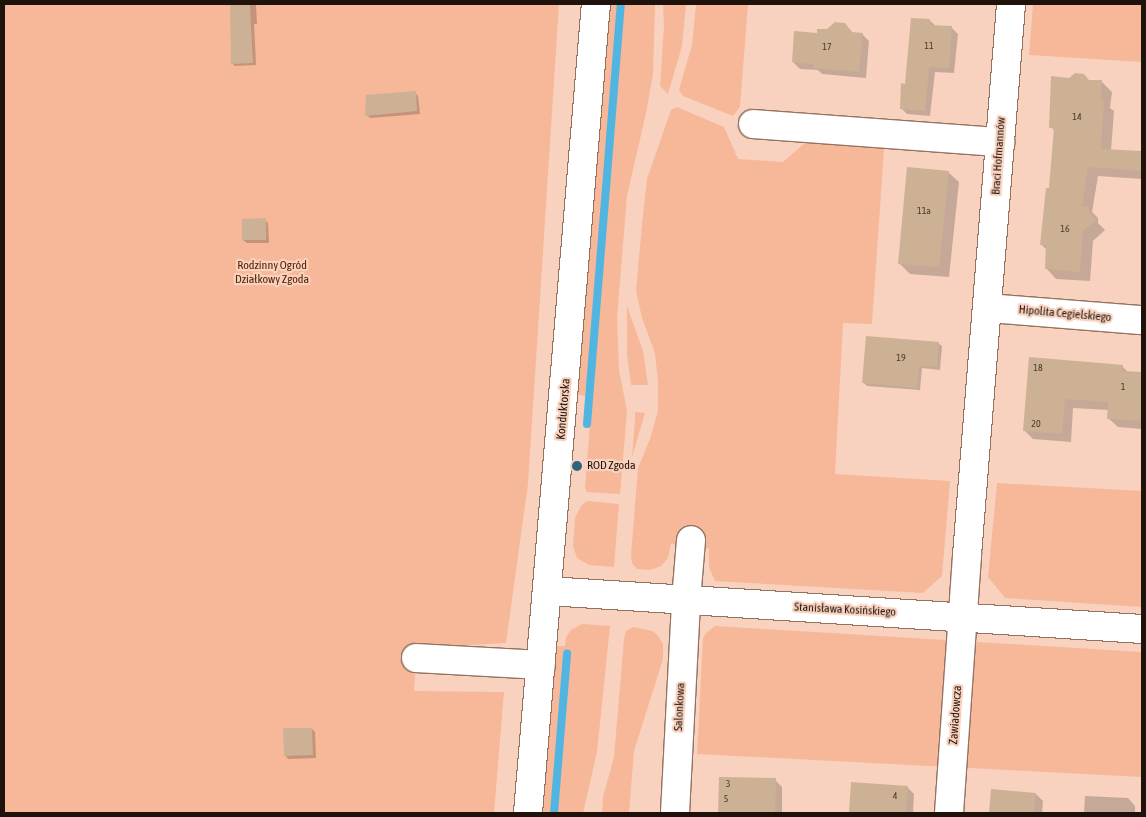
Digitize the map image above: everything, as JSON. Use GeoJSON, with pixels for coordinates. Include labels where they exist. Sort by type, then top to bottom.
{"type":"FeatureCollection","features":[{"type":"Feature","properties":{"kind":"street","name":"Konduktorska"},"geometry":{"type":"LineString","coordinates":[[528,813],[542,665],[596,4]]}},
{"type":"Feature","properties":{"kind":"street","name":"Braci Hofmannów"},"geometry":{"type":"LineString","coordinates":[[963,617],[1011,4]]}},
{"type":"Feature","properties":{"kind":"street"},"geometry":{"type":"LineString","coordinates":[[753,124],[1000,142]]}},
{"type":"Feature","properties":{"kind":"street","name":"Hipolita Cegielskiego"},"geometry":{"type":"LineString","coordinates":[[988,308],[1142,320]]}},
{"type":"Feature","properties":{"kind":"street","name":"Salonkowa"},"geometry":{"type":"LineString","coordinates":[[675,813],[691,540]]}},
{"type":"Feature","properties":{"kind":"street","name":"Stanisława Kosińskiego"},"geometry":{"type":"LineString","coordinates":[[548,591],[1142,629]]}},
{"type":"Feature","properties":{"kind":"street","name":"Zawiadowcza"},"geometry":{"type":"LineString","coordinates":[[949,813],[963,617]]}},
{"type":"Feature","properties":{"kind":"street"},"geometry":{"type":"LineString","coordinates":[[416,658],[542,665]]}},
{"type":"Feature","properties":{"kind":"green space","name":"Rodzinny Ogród Działkowy Zgoda"},"geometry":{"type":"Polygon","coordinates":[[[4,4],[559,4],[528,484],[506,643],[417,648],[414,691],[504,692],[494,813],[4,813],[4,4]]]}},
{"type":"Feature","properties":{"kind":"green space"},"geometry":{"type":"Polygon","coordinates":[[[610,4],[655,4],[653,74],[627,196],[617,318],[619,370],[627,411],[620,494],[587,492],[585,488],[592,397],[574,394],[610,4]]]}},
{"type":"Feature","properties":{"kind":"green space"},"geometry":{"type":"Polygon","coordinates":[[[663,4],[686,4],[682,46],[668,94],[660,86],[664,26],[663,4]]]}},
{"type":"Feature","properties":{"kind":"green space"},"geometry":{"type":"Polygon","coordinates":[[[696,4],[748,4],[740,107],[733,116],[683,96],[679,90],[692,45],[696,4]]]}},
{"type":"Feature","properties":{"kind":"green space"},"geometry":{"type":"Polygon","coordinates":[[[1033,4],[1142,4],[1142,62],[1029,55],[1033,4]]]}},
{"type":"Feature","properties":{"kind":"green space"},"geometry":{"type":"Polygon","coordinates":[[[677,107],[724,127],[738,159],[783,162],[806,142],[884,149],[872,324],[843,323],[835,474],[950,481],[942,576],[923,593],[715,581],[709,567],[709,548],[671,544],[668,558],[661,566],[650,570],[637,569],[632,563],[631,555],[638,468],[650,439],[658,411],[655,353],[642,318],[636,291],[642,224],[647,179],[671,110],[677,107]]]}},
{"type":"Feature","properties":{"kind":"green space"},"geometry":{"type":"Polygon","coordinates":[[[627,306],[643,351],[648,385],[631,385],[627,354],[627,306]]]}},
{"type":"Feature","properties":{"kind":"green space"},"geometry":{"type":"Polygon","coordinates":[[[635,412],[645,413],[632,457],[635,420],[635,412]]]}},
{"type":"Feature","properties":{"kind":"green space"},"geometry":{"type":"Polygon","coordinates":[[[997,483],[1142,491],[1142,607],[1005,598],[988,577],[997,483]]]}},
{"type":"Feature","properties":{"kind":"green space"},"geometry":{"type":"Polygon","coordinates":[[[587,501],[619,504],[614,567],[589,565],[577,558],[573,546],[575,518],[581,506],[587,501]]]}},
{"type":"Feature","properties":{"kind":"green space"},"geometry":{"type":"Polygon","coordinates":[[[582,624],[610,626],[597,752],[583,813],[542,813],[555,646],[565,646],[566,637],[571,630],[582,624]]]}},
{"type":"Feature","properties":{"kind":"green space"},"geometry":{"type":"Polygon","coordinates":[[[715,626],[1142,652],[1142,777],[697,754],[703,638],[715,626]]]}},
{"type":"Feature","properties":{"kind":"green space"},"geometry":{"type":"Polygon","coordinates":[[[633,627],[653,631],[658,636],[663,644],[663,659],[634,751],[629,813],[602,813],[603,797],[614,757],[624,639],[626,631],[633,627]]]}},
{"type":"Feature","properties":{"kind":"building"},"geometry":{"type":"Polygon","coordinates":[[[230,4],[250,4],[253,63],[231,64],[230,4]]]}},
{"type":"Feature","properties":{"kind":"building"},"geometry":{"type":"Polygon","coordinates":[[[911,18],[930,19],[930,25],[952,26],[949,68],[929,67],[925,111],[900,109],[901,83],[905,84],[911,18]]]}},
{"type":"Feature","properties":{"kind":"building"},"geometry":{"type":"Polygon","coordinates":[[[835,22],[845,23],[852,32],[863,33],[859,72],[814,68],[814,64],[792,62],[794,31],[817,33],[817,29],[827,29],[835,22]]]}},
{"type":"Feature","properties":{"kind":"building"},"geometry":{"type":"Polygon","coordinates":[[[1075,73],[1084,74],[1089,80],[1102,80],[1101,99],[1104,100],[1101,149],[1142,151],[1142,171],[1088,167],[1082,206],[1089,207],[1089,212],[1096,220],[1083,231],[1080,272],[1045,269],[1046,245],[1040,245],[1046,188],[1049,188],[1054,128],[1049,128],[1051,76],[1069,78],[1075,73]]]}},
{"type":"Feature","properties":{"kind":"building"},"geometry":{"type":"Polygon","coordinates":[[[416,91],[417,111],[365,116],[366,95],[416,91]]]}},
{"type":"Feature","properties":{"kind":"building"},"geometry":{"type":"Polygon","coordinates":[[[907,167],[949,171],[939,267],[898,264],[907,167]]]}},
{"type":"Feature","properties":{"kind":"building"},"geometry":{"type":"Polygon","coordinates":[[[266,218],[266,240],[242,240],[242,219],[266,218]]]}},
{"type":"Feature","properties":{"kind":"building"},"geometry":{"type":"Polygon","coordinates":[[[866,336],[939,342],[937,367],[919,366],[917,388],[862,383],[866,336]]]}},
{"type":"Feature","properties":{"kind":"building"},"geometry":{"type":"Polygon","coordinates":[[[1029,357],[1123,365],[1122,371],[1142,372],[1142,421],[1107,419],[1108,402],[1065,399],[1062,434],[1023,431],[1029,357]]]}},
{"type":"Feature","properties":{"kind":"building"},"geometry":{"type":"Polygon","coordinates":[[[283,728],[312,728],[313,755],[284,756],[283,728]]]}},
{"type":"Feature","properties":{"kind":"building"},"geometry":{"type":"Polygon","coordinates":[[[719,777],[776,778],[775,813],[718,813],[719,777]]]}},
{"type":"Feature","properties":{"kind":"building"},"geometry":{"type":"Polygon","coordinates":[[[851,782],[908,786],[906,813],[849,813],[851,782]]]}},
{"type":"Feature","properties":{"kind":"building"},"geometry":{"type":"Polygon","coordinates":[[[991,789],[1036,793],[1034,813],[989,813],[991,789]]]}},
{"type":"Feature","properties":{"kind":"waterway"},"geometry":{"type":"LineString","coordinates":[[587,424],[621,4]]}},
{"type":"Feature","properties":{"kind":"waterway"},"geometry":{"type":"LineString","coordinates":[[554,813],[567,654]]}},
{"type":"Feature","properties":{"kind":"place","name":"ROD Zgoda"},"geometry":{"type":"Point","coordinates":[577,466]}}]}
